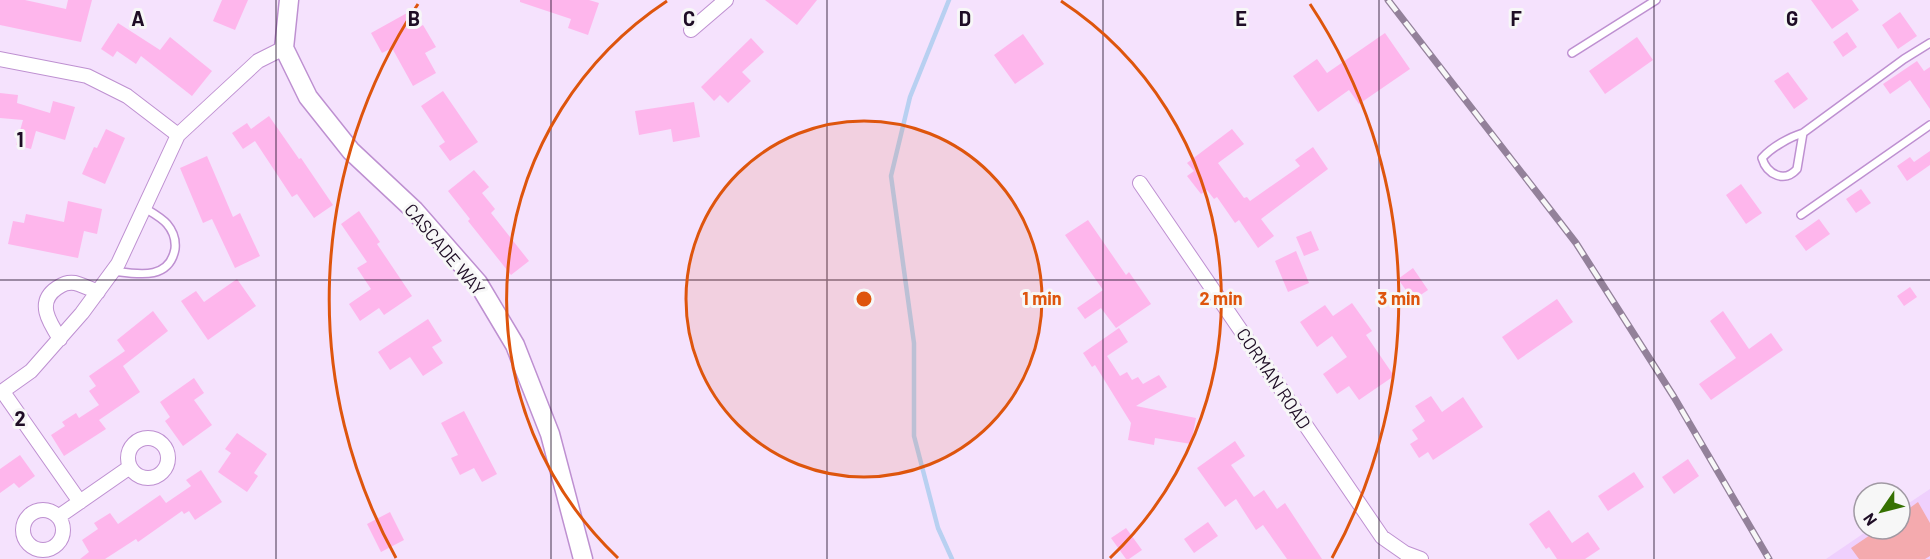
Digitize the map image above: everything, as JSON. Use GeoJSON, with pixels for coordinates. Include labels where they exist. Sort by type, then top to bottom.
{"type":"FeatureCollection","features":[{"type":"Feature","properties":{"kind":"street"},"geometry":{"type":"LineString","coordinates":[[80,502],[2,392],[31,371],[60,339],[118,264],[178,135],[258,61],[284,48],[289,0]]}},
{"type":"Feature","properties":{"kind":"street"},"geometry":{"type":"LineString","coordinates":[[691,30],[726,0]]}},
{"type":"Feature","properties":{"kind":"street","name":"CASCADE WAY"},"geometry":{"type":"LineString","coordinates":[[284,48],[308,98],[351,151],[414,210],[478,283],[515,345],[550,434],[583,559]]}},
{"type":"Feature","properties":{"kind":"street"},"geometry":{"type":"LineString","coordinates":[[0,59],[87,76],[127,96],[178,135]]}},
{"type":"Feature","properties":{"kind":"street","name":"CORMAN ROAD"},"geometry":{"type":"LineString","coordinates":[[1140,183],[1383,537],[1405,553],[1421,559]]}},
{"type":"Feature","properties":{"kind":"street"},"geometry":{"type":"LineString","coordinates":[[60,339],[48,318],[45,303],[50,293],[63,283],[76,284],[98,292]]}},
{"type":"Feature","properties":{"kind":"street"},"geometry":{"type":"LineString","coordinates":[[58,517],[130,467]]}},
{"type":"Feature","properties":{"kind":"lane"},"geometry":{"type":"LineString","coordinates":[[1572,53],[1656,0]]}},
{"type":"Feature","properties":{"kind":"lane"},"geometry":{"type":"LineString","coordinates":[[1803,133],[1797,169],[1787,177],[1781,178],[1764,164],[1762,158],[1793,136],[1803,133],[1904,59],[1930,43]]}},
{"type":"Feature","properties":{"kind":"lane"},"geometry":{"type":"LineString","coordinates":[[1801,215],[1930,125]]}},
{"type":"Feature","properties":{"kind":"lane"},"geometry":{"type":"LineString","coordinates":[[113,271],[140,275],[163,270],[173,259],[176,240],[167,224],[143,207]]}},
{"type":"Feature","properties":{"kind":"shaded area"},"geometry":{"type":"Polygon","coordinates":[[[1930,489],[1930,559],[1826,559],[1852,541],[1912,541],[1912,501],[1930,489]]]}},
{"type":"Feature","properties":{"kind":"shaded area"},"geometry":{"type":"Polygon","coordinates":[[[1918,502],[1930,523],[1930,556],[1925,559],[1859,559],[1851,548],[1861,541],[1912,541],[1912,506],[1918,502]]]}},
{"type":"Feature","properties":{"kind":"building"},"geometry":{"type":"Polygon","coordinates":[[[0,0],[25,0],[66,9],[68,0],[92,0],[81,42],[0,25],[0,0]]]}},
{"type":"Feature","properties":{"kind":"building"},"geometry":{"type":"Polygon","coordinates":[[[222,0],[248,0],[235,30],[213,21],[222,0]]]}},
{"type":"Feature","properties":{"kind":"building"},"geometry":{"type":"Polygon","coordinates":[[[520,0],[589,0],[599,3],[588,35],[568,28],[571,19],[520,2],[520,0]]]}},
{"type":"Feature","properties":{"kind":"building"},"geometry":{"type":"Polygon","coordinates":[[[765,0],[817,0],[797,25],[765,0]]]}},
{"type":"Feature","properties":{"kind":"building"},"geometry":{"type":"Polygon","coordinates":[[[1811,0],[1852,0],[1859,10],[1832,29],[1811,0]]]}},
{"type":"Feature","properties":{"kind":"building"},"geometry":{"type":"Polygon","coordinates":[[[1900,12],[1917,36],[1898,49],[1882,25],[1900,12]]]}},
{"type":"Feature","properties":{"kind":"building"},"geometry":{"type":"Polygon","coordinates":[[[407,13],[416,29],[423,25],[436,47],[425,53],[436,73],[413,86],[392,48],[382,53],[371,33],[407,13]]]}},
{"type":"Feature","properties":{"kind":"building"},"geometry":{"type":"Polygon","coordinates":[[[118,23],[160,50],[170,37],[212,71],[192,96],[141,56],[136,64],[117,51],[113,57],[101,49],[118,23]]]}},
{"type":"Feature","properties":{"kind":"building"},"geometry":{"type":"Polygon","coordinates":[[[1847,32],[1857,47],[1843,57],[1833,42],[1847,32]]]}},
{"type":"Feature","properties":{"kind":"building"},"geometry":{"type":"Polygon","coordinates":[[[1385,33],[1410,69],[1359,104],[1349,90],[1318,112],[1293,76],[1317,59],[1327,73],[1385,33]]]}},
{"type":"Feature","properties":{"kind":"building"},"geometry":{"type":"Polygon","coordinates":[[[1023,34],[1044,64],[1015,84],[994,55],[1023,34]]]}},
{"type":"Feature","properties":{"kind":"building"},"geometry":{"type":"Polygon","coordinates":[[[1637,37],[1653,60],[1605,94],[1589,71],[1637,37]]]}},
{"type":"Feature","properties":{"kind":"building"},"geometry":{"type":"Polygon","coordinates":[[[751,38],[764,52],[742,72],[751,81],[728,103],[720,95],[714,101],[701,87],[751,38]]]}},
{"type":"Feature","properties":{"kind":"building"},"geometry":{"type":"Polygon","coordinates":[[[1917,61],[1924,71],[1930,67],[1930,109],[1910,80],[1890,94],[1883,84],[1917,61]]]}},
{"type":"Feature","properties":{"kind":"building"},"geometry":{"type":"Polygon","coordinates":[[[1788,72],[1808,99],[1794,109],[1774,81],[1788,72]]]}},
{"type":"Feature","properties":{"kind":"building"},"geometry":{"type":"Polygon","coordinates":[[[443,91],[478,142],[450,161],[439,146],[445,142],[421,106],[443,91]]]}},
{"type":"Feature","properties":{"kind":"building"},"geometry":{"type":"Polygon","coordinates":[[[0,93],[18,95],[17,103],[50,113],[53,101],[75,107],[65,140],[36,131],[31,149],[16,145],[23,120],[0,118],[0,93]]]}},
{"type":"Feature","properties":{"kind":"building"},"geometry":{"type":"Polygon","coordinates":[[[694,102],[700,137],[673,142],[671,129],[639,135],[635,111],[694,102]]]}},
{"type":"Feature","properties":{"kind":"building"},"geometry":{"type":"Polygon","coordinates":[[[269,116],[333,205],[314,218],[297,194],[292,197],[255,141],[243,149],[232,133],[247,123],[251,129],[269,116]]]}},
{"type":"Feature","properties":{"kind":"building"},"geometry":{"type":"Polygon","coordinates":[[[106,129],[125,138],[105,184],[82,174],[94,147],[97,148],[106,129]]]}},
{"type":"Feature","properties":{"kind":"building"},"geometry":{"type":"Polygon","coordinates":[[[1232,129],[1244,144],[1218,163],[1244,198],[1247,197],[1250,201],[1300,166],[1295,160],[1313,147],[1328,169],[1261,219],[1274,236],[1258,248],[1239,220],[1235,223],[1217,197],[1214,199],[1207,190],[1201,194],[1187,176],[1194,171],[1187,163],[1232,129]]]}},
{"type":"Feature","properties":{"kind":"building"},"geometry":{"type":"Polygon","coordinates":[[[1930,151],[1930,165],[1907,181],[1897,166],[1910,157],[1914,162],[1930,151]]]}},
{"type":"Feature","properties":{"kind":"building"},"geometry":{"type":"Polygon","coordinates":[[[207,156],[233,217],[240,213],[260,256],[235,268],[212,219],[203,223],[180,168],[207,156]]]}},
{"type":"Feature","properties":{"kind":"building"},"geometry":{"type":"Polygon","coordinates":[[[474,170],[489,187],[482,193],[495,209],[491,213],[529,261],[511,275],[468,221],[470,219],[448,191],[474,170]]]}},
{"type":"Feature","properties":{"kind":"building"},"geometry":{"type":"Polygon","coordinates":[[[1741,184],[1762,213],[1746,224],[1726,195],[1741,184]]]}},
{"type":"Feature","properties":{"kind":"building"},"geometry":{"type":"Polygon","coordinates":[[[1861,189],[1871,203],[1856,213],[1846,199],[1861,189]]]}},
{"type":"Feature","properties":{"kind":"building"},"geometry":{"type":"Polygon","coordinates":[[[68,201],[102,209],[97,234],[84,231],[78,258],[8,244],[13,221],[24,223],[26,214],[64,222],[68,201]]]}},
{"type":"Feature","properties":{"kind":"building"},"geometry":{"type":"Polygon","coordinates":[[[359,211],[380,242],[377,244],[412,296],[384,315],[379,308],[360,321],[349,304],[371,289],[357,268],[367,262],[341,224],[359,211]]]}},
{"type":"Feature","properties":{"kind":"building"},"geometry":{"type":"Polygon","coordinates":[[[1819,219],[1830,234],[1806,251],[1795,236],[1819,219]]]}},
{"type":"Feature","properties":{"kind":"building"},"geometry":{"type":"Polygon","coordinates":[[[1088,220],[1126,275],[1129,272],[1151,304],[1116,328],[1101,308],[1085,319],[1077,308],[1103,290],[1065,235],[1088,220]]]}},
{"type":"Feature","properties":{"kind":"building"},"geometry":{"type":"Polygon","coordinates":[[[1311,231],[1319,250],[1304,256],[1296,237],[1311,231]]]}},
{"type":"Feature","properties":{"kind":"building"},"geometry":{"type":"Polygon","coordinates":[[[1296,251],[1309,283],[1288,292],[1275,261],[1296,251]]]}},
{"type":"Feature","properties":{"kind":"building"},"geometry":{"type":"Polygon","coordinates":[[[1413,268],[1428,290],[1413,300],[1398,279],[1413,268]]]}},
{"type":"Feature","properties":{"kind":"building"},"geometry":{"type":"Polygon","coordinates":[[[237,279],[256,306],[208,340],[181,301],[196,291],[204,302],[237,279]]]}},
{"type":"Feature","properties":{"kind":"building"},"geometry":{"type":"Polygon","coordinates":[[[1910,287],[1917,297],[1904,306],[1897,296],[1910,287]]]}},
{"type":"Feature","properties":{"kind":"building"},"geometry":{"type":"Polygon","coordinates":[[[1557,299],[1573,322],[1518,360],[1502,337],[1557,299]]]}},
{"type":"Feature","properties":{"kind":"building"},"geometry":{"type":"Polygon","coordinates":[[[1352,303],[1372,331],[1366,335],[1394,376],[1359,400],[1349,386],[1337,394],[1323,374],[1347,357],[1332,336],[1317,347],[1300,322],[1325,305],[1333,316],[1352,303]]]}},
{"type":"Feature","properties":{"kind":"building"},"geometry":{"type":"Polygon","coordinates":[[[153,311],[168,331],[123,366],[140,392],[99,420],[106,429],[64,456],[51,435],[65,426],[62,422],[76,413],[79,418],[99,405],[89,391],[96,386],[89,376],[125,351],[117,340],[153,311]]]}},
{"type":"Feature","properties":{"kind":"building"},"geometry":{"type":"Polygon","coordinates":[[[1723,311],[1749,349],[1771,333],[1783,350],[1711,400],[1699,384],[1736,358],[1710,321],[1723,311]]]}},
{"type":"Feature","properties":{"kind":"building"},"geometry":{"type":"Polygon","coordinates":[[[428,319],[442,341],[432,347],[443,363],[423,376],[410,357],[390,370],[378,352],[428,319]]]}},
{"type":"Feature","properties":{"kind":"building"},"geometry":{"type":"Polygon","coordinates":[[[1119,328],[1128,342],[1107,356],[1120,376],[1127,372],[1132,380],[1138,377],[1143,384],[1159,375],[1167,387],[1136,406],[1196,418],[1191,444],[1155,438],[1154,445],[1128,440],[1131,423],[1095,365],[1092,367],[1083,353],[1119,328]]]}},
{"type":"Feature","properties":{"kind":"building"},"geometry":{"type":"Polygon","coordinates":[[[194,378],[204,393],[194,400],[212,425],[183,446],[165,421],[170,417],[160,402],[194,378]]]}},
{"type":"Feature","properties":{"kind":"building"},"geometry":{"type":"Polygon","coordinates":[[[1431,396],[1442,412],[1463,397],[1483,427],[1433,460],[1428,452],[1419,458],[1410,444],[1418,439],[1412,430],[1425,421],[1415,406],[1431,396]]]}},
{"type":"Feature","properties":{"kind":"building"},"geometry":{"type":"Polygon","coordinates":[[[464,411],[497,474],[482,482],[474,468],[460,475],[451,458],[458,455],[441,423],[464,411]]]}},
{"type":"Feature","properties":{"kind":"building"},"geometry":{"type":"Polygon","coordinates":[[[237,433],[267,454],[254,473],[258,476],[247,492],[218,472],[231,453],[225,449],[237,433]]]}},
{"type":"Feature","properties":{"kind":"building"},"geometry":{"type":"Polygon","coordinates":[[[1235,441],[1245,456],[1231,465],[1254,497],[1264,490],[1277,509],[1285,503],[1322,559],[1287,559],[1263,525],[1256,530],[1236,499],[1225,507],[1197,468],[1235,441]]]}},
{"type":"Feature","properties":{"kind":"building"},"geometry":{"type":"Polygon","coordinates":[[[20,455],[35,476],[19,488],[14,483],[0,493],[0,469],[20,455]]]}},
{"type":"Feature","properties":{"kind":"building"},"geometry":{"type":"Polygon","coordinates":[[[1688,459],[1699,476],[1674,494],[1662,477],[1688,459]]]}},
{"type":"Feature","properties":{"kind":"building"},"geometry":{"type":"Polygon","coordinates":[[[201,470],[222,502],[195,520],[189,511],[184,514],[182,511],[138,542],[136,539],[105,559],[80,559],[89,552],[82,540],[98,529],[94,523],[110,513],[118,524],[160,495],[166,503],[191,486],[186,480],[201,470]]]}},
{"type":"Feature","properties":{"kind":"building"},"geometry":{"type":"Polygon","coordinates":[[[1634,472],[1644,487],[1608,511],[1598,496],[1634,472]]]}},
{"type":"Feature","properties":{"kind":"building"},"geometry":{"type":"Polygon","coordinates":[[[1549,510],[1572,543],[1588,532],[1600,549],[1585,559],[1557,559],[1549,547],[1546,549],[1529,524],[1549,510]]]}},
{"type":"Feature","properties":{"kind":"building"},"geometry":{"type":"Polygon","coordinates":[[[390,512],[404,540],[381,552],[367,524],[390,512]]]}},
{"type":"Feature","properties":{"kind":"building"},"geometry":{"type":"Polygon","coordinates":[[[1208,522],[1218,536],[1194,553],[1184,539],[1208,522]]]}},
{"type":"Feature","properties":{"kind":"building"},"geometry":{"type":"Polygon","coordinates":[[[1126,528],[1142,550],[1129,559],[1126,559],[1111,538],[1126,528]]]}},
{"type":"Feature","properties":{"kind":"waterway"},"geometry":{"type":"LineString","coordinates":[[949,0],[910,97],[891,176],[914,343],[914,436],[938,528],[952,559]]}},
{"type":"Feature","properties":{"kind":"railway"},"geometry":{"type":"LineString","coordinates":[[1388,0],[1576,243],[1674,397],[1769,559]]}}]}
